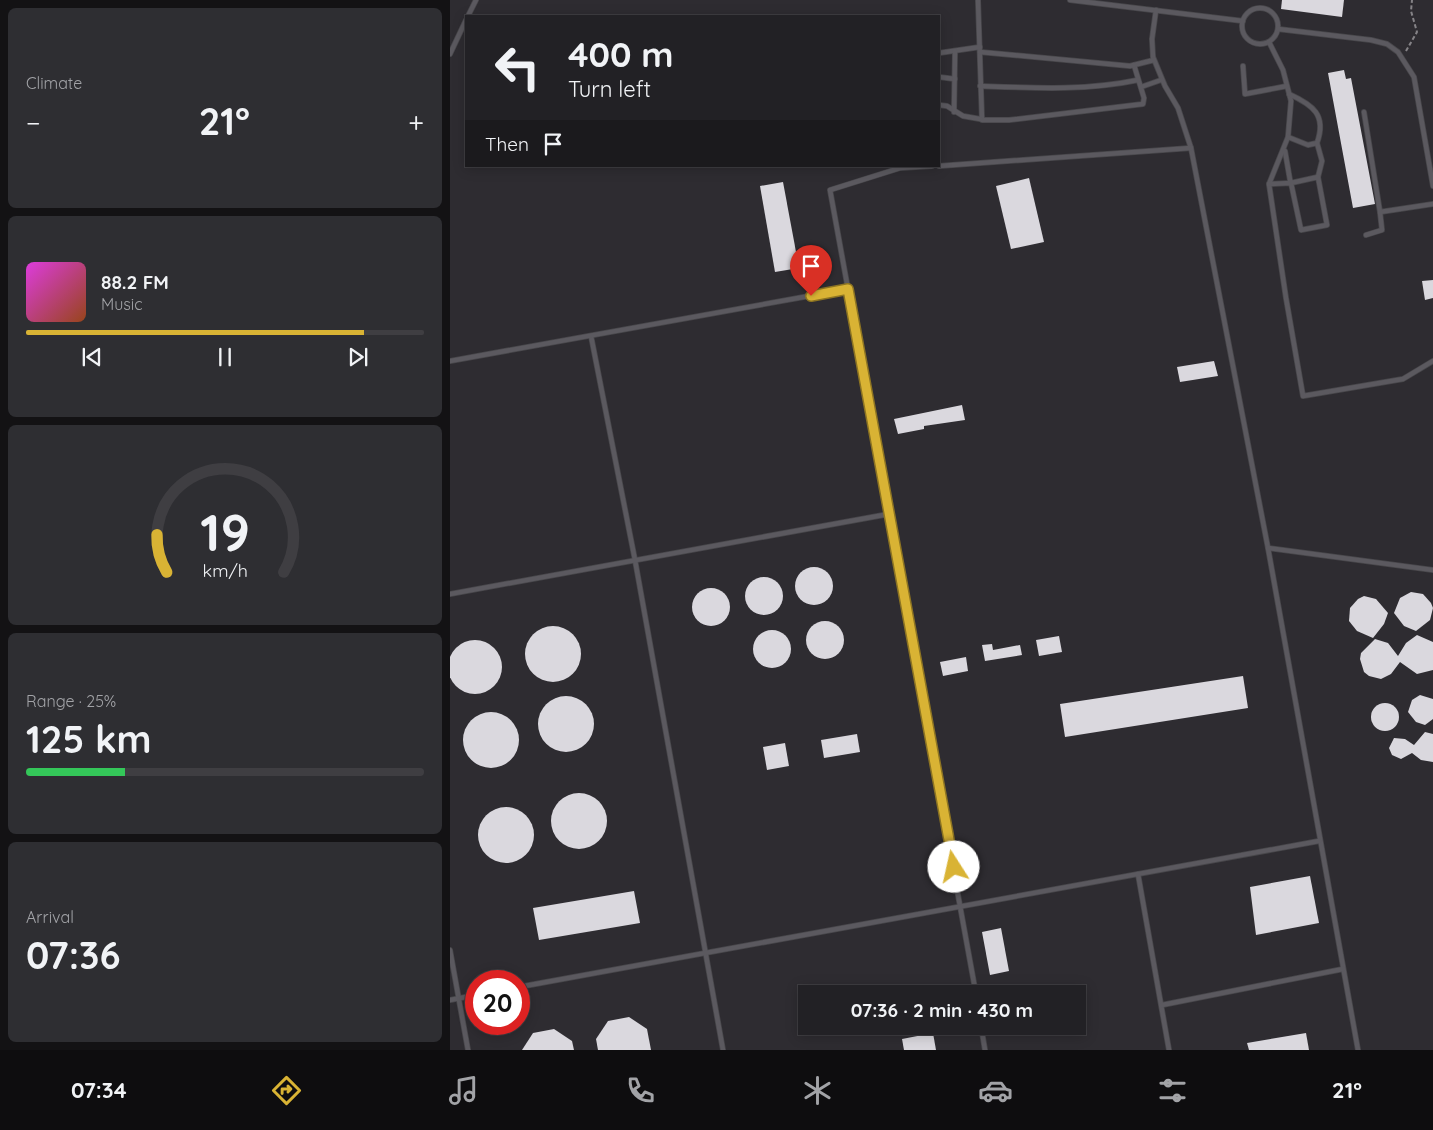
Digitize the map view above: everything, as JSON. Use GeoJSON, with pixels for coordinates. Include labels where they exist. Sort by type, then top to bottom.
{"type":"FeatureCollection","features":[{"type":"Feature","properties":{"kind":"lane"},"geometry":{"type":"LineString","coordinates":[[468,15],[476,0]]}},
{"type":"Feature","properties":{"kind":"lane"},"geometry":{"type":"LineString","coordinates":[[978,0],[980,119]]}},
{"type":"Feature","properties":{"kind":"lane"},"geometry":{"type":"LineString","coordinates":[[1070,0],[1243,21]]}},
{"type":"Feature","properties":{"kind":"lane"},"geometry":{"type":"LineString","coordinates":[[1259,7],[1260,0]]}},
{"type":"Feature","properties":{"kind":"lane"},"geometry":{"type":"LineString","coordinates":[[1259,7],[1273,12],[1279,25],[1274,39],[1261,45],[1247,41],[1241,27],[1243,21],[1246,13],[1259,7]]}},
{"type":"Feature","properties":{"kind":"lane"},"geometry":{"type":"LineString","coordinates":[[1156,10],[1152,39],[1153,58],[1162,80],[1178,108],[1191,148],[1268,548],[1319,841],[1358,1050]]}},
{"type":"Feature","properties":{"kind":"lane"},"geometry":{"type":"LineString","coordinates":[[450,54],[465,22]]}},
{"type":"Feature","properties":{"kind":"lane"},"geometry":{"type":"LineString","coordinates":[[1278,29],[1371,40],[1387,44],[1402,58],[1414,78],[1433,186]]}},
{"type":"Feature","properties":{"kind":"lane"},"geometry":{"type":"LineString","coordinates":[[1268,42],[1283,70],[1289,94],[1288,137],[1269,184],[1303,396],[1403,379],[1433,361]]}},
{"type":"Feature","properties":{"kind":"lane"},"geometry":{"type":"LineString","coordinates":[[940,53],[968,47],[980,47],[1134,65],[1153,58]]}},
{"type":"Feature","properties":{"kind":"lane"},"geometry":{"type":"LineString","coordinates":[[954,112],[955,51]]}},
{"type":"Feature","properties":{"kind":"lane"},"geometry":{"type":"LineString","coordinates":[[940,105],[946,106],[963,116],[984,121],[1009,120],[1139,105],[1145,102],[1134,65]]}},
{"type":"Feature","properties":{"kind":"lane"},"geometry":{"type":"LineString","coordinates":[[1243,66],[1245,94],[1287,86]]}},
{"type":"Feature","properties":{"kind":"lane"},"geometry":{"type":"LineString","coordinates":[[940,78],[955,79]]}},
{"type":"Feature","properties":{"kind":"lane"},"geometry":{"type":"LineString","coordinates":[[980,86],[1041,88],[1114,85],[1138,80]]}},
{"type":"Feature","properties":{"kind":"lane"},"geometry":{"type":"LineString","coordinates":[[1141,88],[1162,80]]}},
{"type":"Feature","properties":{"kind":"lane"},"geometry":{"type":"LineString","coordinates":[[1284,149],[1301,230],[1327,225],[1318,177],[1322,162],[1316,143],[1319,135],[1318,114],[1308,103],[1289,94]]}},
{"type":"Feature","properties":{"kind":"lane"},"geometry":{"type":"LineString","coordinates":[[1364,112],[1382,230],[1366,235]]}},
{"type":"Feature","properties":{"kind":"lane"},"geometry":{"type":"LineString","coordinates":[[1288,137],[1308,145],[1316,143]]}},
{"type":"Feature","properties":{"kind":"lane"},"geometry":{"type":"LineString","coordinates":[[940,166],[1191,148]]}},
{"type":"Feature","properties":{"kind":"lane"},"geometry":{"type":"LineString","coordinates":[[916,167],[900,168],[830,190],[974,985]]}},
{"type":"Feature","properties":{"kind":"lane"},"geometry":{"type":"LineString","coordinates":[[1269,184],[1291,183],[1318,177]]}},
{"type":"Feature","properties":{"kind":"lane"},"geometry":{"type":"LineString","coordinates":[[1380,212],[1433,204]]}},
{"type":"Feature","properties":{"kind":"lane"},"geometry":{"type":"LineString","coordinates":[[450,361],[848,289]]}},
{"type":"Feature","properties":{"kind":"lane"},"geometry":{"type":"LineString","coordinates":[[591,336],[635,560],[704,953],[723,1050]]}},
{"type":"Feature","properties":{"kind":"lane"},"geometry":{"type":"LineString","coordinates":[[450,594],[889,514]]}},
{"type":"Feature","properties":{"kind":"lane"},"geometry":{"type":"LineString","coordinates":[[1268,548],[1433,570]]}},
{"type":"Feature","properties":{"kind":"lane"},"geometry":{"type":"LineString","coordinates":[[530,985],[1319,841]]}},
{"type":"Feature","properties":{"kind":"lane"},"geometry":{"type":"LineString","coordinates":[[1138,874],[1169,1050]]}},
{"type":"Feature","properties":{"kind":"lane"},"geometry":{"type":"LineString","coordinates":[[450,950],[468,1050]]}},
{"type":"Feature","properties":{"kind":"lane"},"geometry":{"type":"LineString","coordinates":[[1162,1005],[1343,969]]}},
{"type":"Feature","properties":{"kind":"lane"},"geometry":{"type":"LineString","coordinates":[[450,1000],[465,997]]}},
{"type":"Feature","properties":{"kind":"lane"},"geometry":{"type":"LineString","coordinates":[[984,1035],[986,1050]]}},
{"type":"Feature","properties":{"kind":"path"},"geometry":{"type":"LineString","coordinates":[[1402,58],[1417,32],[1411,11],[1412,0]]}},
{"type":"Feature","properties":{"kind":"building"},"geometry":{"type":"Polygon","coordinates":[[[1282,0],[1344,0],[1342,17],[1281,9],[1282,0]]]}},
{"type":"Feature","properties":{"kind":"building"},"geometry":{"type":"Polygon","coordinates":[[[1344,70],[1346,79],[1351,78],[1375,204],[1353,208],[1328,73],[1344,70]]]}},
{"type":"Feature","properties":{"kind":"building"},"geometry":{"type":"Polygon","coordinates":[[[1029,178],[1044,242],[1011,249],[996,186],[1029,178]]]}},
{"type":"Feature","properties":{"kind":"building"},"geometry":{"type":"Polygon","coordinates":[[[783,182],[799,268],[775,272],[760,186],[783,182]]]}},
{"type":"Feature","properties":{"kind":"building"},"geometry":{"type":"Polygon","coordinates":[[[1433,280],[1433,298],[1425,300],[1422,281],[1433,280]]]}},
{"type":"Feature","properties":{"kind":"building"},"geometry":{"type":"Polygon","coordinates":[[[1214,361],[1218,376],[1180,382],[1177,367],[1214,361]]]}},
{"type":"Feature","properties":{"kind":"building"},"geometry":{"type":"Polygon","coordinates":[[[962,405],[965,420],[924,426],[924,429],[898,434],[894,419],[962,405]]]}},
{"type":"Feature","properties":{"kind":"building"},"geometry":{"type":"Polygon","coordinates":[[[814,567],[827,573],[833,586],[827,599],[814,605],[801,599],[795,586],[801,573],[814,567]]]}},
{"type":"Feature","properties":{"kind":"building"},"geometry":{"type":"Polygon","coordinates":[[[764,577],[777,583],[783,596],[777,609],[764,615],[751,609],[745,596],[751,583],[764,577]]]}},
{"type":"Feature","properties":{"kind":"building"},"geometry":{"type":"Polygon","coordinates":[[[711,588],[724,594],[730,607],[724,620],[711,626],[698,620],[692,607],[698,594],[711,588]]]}},
{"type":"Feature","properties":{"kind":"building"},"geometry":{"type":"Polygon","coordinates":[[[1411,592],[1423,594],[1433,608],[1430,620],[1416,631],[1404,626],[1394,613],[1400,598],[1411,592]]]}},
{"type":"Feature","properties":{"kind":"building"},"geometry":{"type":"Polygon","coordinates":[[[1364,596],[1376,599],[1388,613],[1384,624],[1373,638],[1357,631],[1349,621],[1350,608],[1358,599],[1364,596]]]}},
{"type":"Feature","properties":{"kind":"building"},"geometry":{"type":"Polygon","coordinates":[[[825,621],[838,627],[844,640],[838,653],[825,659],[812,653],[806,640],[812,627],[825,621]]]}},
{"type":"Feature","properties":{"kind":"building"},"geometry":{"type":"Polygon","coordinates":[[[553,626],[564,628],[573,634],[579,643],[581,654],[579,665],[573,674],[564,680],[553,682],[542,680],[533,674],[527,665],[525,654],[527,643],[533,634],[542,628],[553,626]]]}},
{"type":"Feature","properties":{"kind":"building"},"geometry":{"type":"Polygon","coordinates":[[[772,630],[785,636],[791,649],[785,662],[772,668],[759,662],[753,649],[759,636],[772,630]]]}},
{"type":"Feature","properties":{"kind":"building"},"geometry":{"type":"Polygon","coordinates":[[[1417,635],[1433,642],[1433,670],[1417,674],[1400,662],[1391,674],[1381,679],[1369,676],[1364,672],[1360,659],[1361,653],[1375,639],[1388,643],[1398,656],[1406,643],[1417,635]]]}},
{"type":"Feature","properties":{"kind":"building"},"geometry":{"type":"Polygon","coordinates":[[[1059,636],[1062,652],[1039,656],[1036,640],[1059,636]]]}},
{"type":"Feature","properties":{"kind":"building"},"geometry":{"type":"Polygon","coordinates":[[[470,640],[480,640],[490,644],[498,652],[502,662],[502,672],[498,682],[490,690],[480,694],[470,694],[460,690],[450,677],[450,657],[452,652],[460,644],[470,640]]]}},
{"type":"Feature","properties":{"kind":"building"},"geometry":{"type":"Polygon","coordinates":[[[992,644],[993,650],[1020,645],[1022,655],[985,661],[982,645],[992,644]]]}},
{"type":"Feature","properties":{"kind":"building"},"geometry":{"type":"Polygon","coordinates":[[[966,657],[968,671],[943,676],[940,662],[966,657]]]}},
{"type":"Feature","properties":{"kind":"building"},"geometry":{"type":"Polygon","coordinates":[[[1243,676],[1248,708],[1065,737],[1060,704],[1243,676]]]}},
{"type":"Feature","properties":{"kind":"building"},"geometry":{"type":"Polygon","coordinates":[[[1420,695],[1433,699],[1433,719],[1425,725],[1416,722],[1408,712],[1412,700],[1420,695]]]}},
{"type":"Feature","properties":{"kind":"building"},"geometry":{"type":"Polygon","coordinates":[[[566,696],[577,698],[586,704],[592,713],[594,724],[592,735],[586,744],[577,750],[566,752],[555,750],[546,744],[540,735],[538,724],[540,713],[546,704],[555,698],[566,696]]]}},
{"type":"Feature","properties":{"kind":"building"},"geometry":{"type":"Polygon","coordinates":[[[1385,703],[1395,707],[1399,717],[1395,727],[1385,731],[1375,727],[1371,717],[1375,707],[1385,703]]]}},
{"type":"Feature","properties":{"kind":"building"},"geometry":{"type":"Polygon","coordinates":[[[491,712],[502,714],[511,720],[517,729],[519,740],[517,751],[511,760],[502,766],[491,768],[480,766],[471,760],[465,751],[463,740],[465,729],[471,720],[480,714],[491,712]]]}},
{"type":"Feature","properties":{"kind":"building"},"geometry":{"type":"Polygon","coordinates":[[[1425,732],[1433,734],[1433,762],[1421,760],[1412,753],[1401,759],[1392,755],[1389,748],[1394,738],[1405,739],[1414,745],[1425,732]]]}},
{"type":"Feature","properties":{"kind":"building"},"geometry":{"type":"Polygon","coordinates":[[[857,734],[860,752],[824,758],[821,740],[857,734]]]}},
{"type":"Feature","properties":{"kind":"building"},"geometry":{"type":"Polygon","coordinates":[[[785,743],[789,766],[767,770],[763,747],[785,743]]]}},
{"type":"Feature","properties":{"kind":"building"},"geometry":{"type":"Polygon","coordinates":[[[579,793],[590,795],[599,801],[605,810],[607,821],[605,832],[599,841],[590,847],[579,849],[568,847],[559,841],[553,832],[551,821],[553,810],[559,801],[568,795],[579,793]]]}},
{"type":"Feature","properties":{"kind":"building"},"geometry":{"type":"Polygon","coordinates":[[[506,807],[517,809],[526,815],[532,824],[534,835],[532,846],[526,855],[517,861],[506,863],[495,861],[486,855],[480,846],[478,835],[480,824],[486,815],[495,809],[506,807]]]}},
{"type":"Feature","properties":{"kind":"building"},"geometry":{"type":"Polygon","coordinates":[[[1310,876],[1319,923],[1256,935],[1250,887],[1310,876]]]}},
{"type":"Feature","properties":{"kind":"building"},"geometry":{"type":"Polygon","coordinates":[[[634,891],[640,923],[539,940],[533,908],[634,891]]]}},
{"type":"Feature","properties":{"kind":"building"},"geometry":{"type":"Polygon","coordinates":[[[1001,928],[1009,971],[990,975],[982,932],[1001,928]]]}},
{"type":"Feature","properties":{"kind":"building"},"geometry":{"type":"Polygon","coordinates":[[[629,1017],[647,1029],[651,1050],[598,1050],[596,1039],[608,1021],[629,1017]]]}},
{"type":"Feature","properties":{"kind":"building"},"geometry":{"type":"Polygon","coordinates":[[[554,1029],[572,1041],[574,1050],[522,1050],[533,1033],[554,1029]]]}},
{"type":"Feature","properties":{"kind":"building"},"geometry":{"type":"Polygon","coordinates":[[[1306,1033],[1309,1050],[1249,1050],[1247,1043],[1306,1033]]]}},
{"type":"Feature","properties":{"kind":"building"},"geometry":{"type":"Polygon","coordinates":[[[933,1035],[936,1050],[904,1050],[902,1039],[933,1035]]]}},
{"type":"Feature","properties":{"kind":"route"},"geometry":{"type":"LineString","coordinates":[[811,296],[848,289],[954,867]]}}]}
